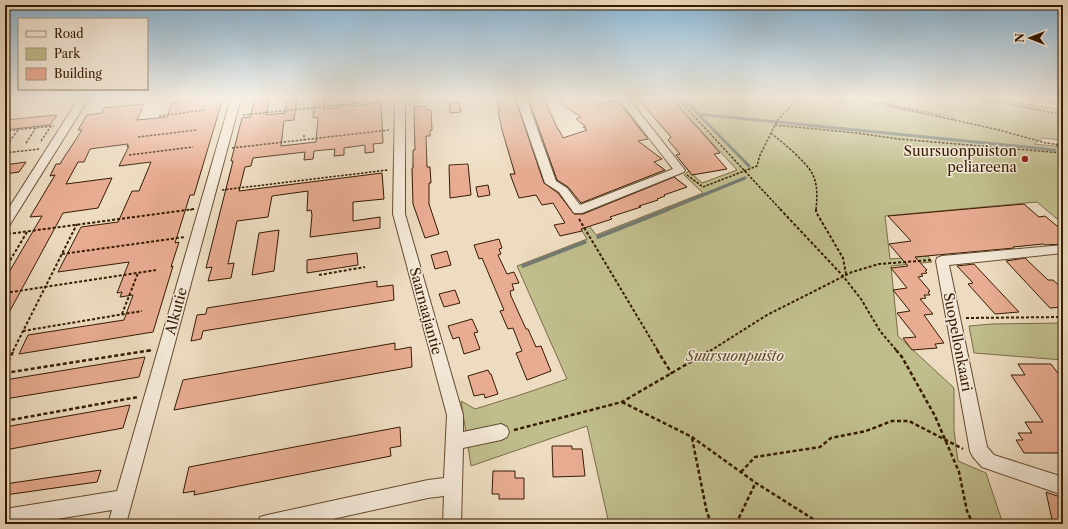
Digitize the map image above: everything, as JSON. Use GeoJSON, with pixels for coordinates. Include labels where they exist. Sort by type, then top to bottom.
{"type":"FeatureCollection","features":[{"type":"Feature","properties":{"kind":"street"},"geometry":{"type":"LineString","coordinates":[[5,224],[69,123]]}},
{"type":"Feature","properties":{"kind":"street","name":"Alkutie"},"geometry":{"type":"LineString","coordinates":[[117,524],[229,123]]}},
{"type":"Feature","properties":{"kind":"street","name":"Saarnaajantie"},"geometry":{"type":"LineString","coordinates":[[397,123],[399,214],[455,415],[452,524]]}},
{"type":"Feature","properties":{"kind":"street"},"geometry":{"type":"LineString","coordinates":[[530,123],[551,183],[563,190],[578,213],[680,170],[643,123]]}},
{"type":"Feature","properties":{"kind":"street","name":"Suopellonkaari"},"geometry":{"type":"LineString","coordinates":[[982,456],[977,446],[942,261],[1063,249]]}},
{"type":"Feature","properties":{"kind":"street"},"geometry":{"type":"LineString","coordinates":[[454,442],[501,432]]}},
{"type":"Feature","properties":{"kind":"street"},"geometry":{"type":"LineString","coordinates":[[982,456],[992,463],[1063,486]]}},
{"type":"Feature","properties":{"kind":"street"},"geometry":{"type":"LineString","coordinates":[[267,524],[428,489],[453,486]]}},
{"type":"Feature","properties":{"kind":"street"},"geometry":{"type":"LineString","coordinates":[[5,518],[124,499]]}},
{"type":"Feature","properties":{"kind":"path"},"geometry":{"type":"LineString","coordinates":[[700,123],[845,275],[880,331],[902,357],[935,416],[958,472],[966,511],[973,524]]}},
{"type":"Feature","properties":{"kind":"path"},"geometry":{"type":"LineString","coordinates":[[970,123],[1063,145]]}},
{"type":"Feature","properties":{"kind":"path"},"geometry":{"type":"LineString","coordinates":[[680,170],[703,187],[757,166],[760,155],[775,125],[857,133],[899,139],[1063,154]]}},
{"type":"Feature","properties":{"kind":"path"},"geometry":{"type":"LineString","coordinates":[[40,141],[51,126]]}},
{"type":"Feature","properties":{"kind":"path"},"geometry":{"type":"LineString","coordinates":[[5,131],[59,126]]}},
{"type":"Feature","properties":{"kind":"path"},"geometry":{"type":"LineString","coordinates":[[26,143],[36,128]]}},
{"type":"Feature","properties":{"kind":"path"},"geometry":{"type":"LineString","coordinates":[[7,145],[18,130]]}},
{"type":"Feature","properties":{"kind":"path"},"geometry":{"type":"LineString","coordinates":[[138,137],[196,130]]}},
{"type":"Feature","properties":{"kind":"path"},"geometry":{"type":"LineString","coordinates":[[226,149],[394,130]]}},
{"type":"Feature","properties":{"kind":"path"},"geometry":{"type":"LineString","coordinates":[[771,133],[798,157],[813,175],[817,193],[816,212],[843,258],[845,275]]}},
{"type":"Feature","properties":{"kind":"path"},"geometry":{"type":"LineString","coordinates":[[304,135],[304,140]]}},
{"type":"Feature","properties":{"kind":"path"},"geometry":{"type":"LineString","coordinates":[[1056,144],[1063,154]]}},
{"type":"Feature","properties":{"kind":"path"},"geometry":{"type":"LineString","coordinates":[[129,155],[193,147]]}},
{"type":"Feature","properties":{"kind":"path"},"geometry":{"type":"LineString","coordinates":[[5,153],[44,149]]}},
{"type":"Feature","properties":{"kind":"path"},"geometry":{"type":"LineString","coordinates":[[215,191],[393,169]]}},
{"type":"Feature","properties":{"kind":"path"},"geometry":{"type":"LineString","coordinates":[[8,234],[205,208]]}},
{"type":"Feature","properties":{"kind":"path"},"geometry":{"type":"LineString","coordinates":[[578,213],[672,374]]}},
{"type":"Feature","properties":{"kind":"path"},"geometry":{"type":"LineString","coordinates":[[5,367],[77,224]]}},
{"type":"Feature","properties":{"kind":"path"},"geometry":{"type":"LineString","coordinates":[[5,269],[27,231]]}},
{"type":"Feature","properties":{"kind":"path"},"geometry":{"type":"LineString","coordinates":[[62,254],[197,235]]}},
{"type":"Feature","properties":{"kind":"path"},"geometry":{"type":"LineString","coordinates":[[501,432],[622,402],[672,374],[768,316],[845,275],[879,264],[903,261],[934,260],[934,257]]}},
{"type":"Feature","properties":{"kind":"path"},"geometry":{"type":"LineString","coordinates":[[319,275],[366,267]]}},
{"type":"Feature","properties":{"kind":"path"},"geometry":{"type":"LineString","coordinates":[[5,293],[156,270]]}},
{"type":"Feature","properties":{"kind":"path"},"geometry":{"type":"LineString","coordinates":[[122,314],[138,272]]}},
{"type":"Feature","properties":{"kind":"path"},"geometry":{"type":"LineString","coordinates":[[23,331],[142,311]]}},
{"type":"Feature","properties":{"kind":"path"},"geometry":{"type":"LineString","coordinates":[[953,318],[1063,317]]}},
{"type":"Feature","properties":{"kind":"path"},"geometry":{"type":"LineString","coordinates":[[5,373],[166,347]]}},
{"type":"Feature","properties":{"kind":"path"},"geometry":{"type":"LineString","coordinates":[[5,421],[154,394]]}},
{"type":"Feature","properties":{"kind":"path"},"geometry":{"type":"LineString","coordinates":[[622,402],[692,437],[756,483],[821,524]]}},
{"type":"Feature","properties":{"kind":"path"},"geometry":{"type":"LineString","coordinates":[[741,472],[755,457],[820,447],[831,438],[866,431],[892,420],[909,421],[925,428],[944,440],[982,456]]}},
{"type":"Feature","properties":{"kind":"path"},"geometry":{"type":"LineString","coordinates":[[692,437],[707,513],[712,524]]}},
{"type":"Feature","properties":{"kind":"path"},"geometry":{"type":"LineString","coordinates":[[736,524],[756,483]]}},
{"type":"Feature","properties":{"kind":"green space","name":"Suursuonpuisto"},"geometry":{"type":"Polygon","coordinates":[[[694,123],[1063,123],[1063,140],[1042,138],[1034,144],[1063,147],[1063,224],[1037,202],[885,216],[890,259],[928,256],[932,262],[891,266],[898,336],[954,388],[954,430],[958,461],[986,473],[1003,524],[609,524],[587,426],[471,466],[461,401],[475,409],[567,379],[517,266],[587,239],[575,219],[582,216],[596,235],[703,193],[684,175],[689,171],[702,183],[737,170],[694,123]]]}},
{"type":"Feature","properties":{"kind":"green space"},"geometry":{"type":"Polygon","coordinates":[[[1063,323],[1063,360],[974,353],[969,326],[992,324],[1063,323]]]}},
{"type":"Feature","properties":{"kind":"building"},"geometry":{"type":"Polygon","coordinates":[[[5,123],[52,123],[50,125],[5,130],[5,123]]]}},
{"type":"Feature","properties":{"kind":"building"},"geometry":{"type":"Polygon","coordinates":[[[82,123],[216,123],[194,195],[190,195],[175,243],[179,242],[153,332],[19,354],[28,335],[124,320],[133,295],[120,297],[122,292],[117,293],[129,262],[58,272],[81,227],[118,222],[132,191],[139,191],[151,162],[119,166],[129,146],[127,147],[128,144],[90,149],[84,162],[78,162],[66,184],[112,178],[98,208],[63,213],[5,320],[5,279],[42,216],[30,217],[55,175],[50,176],[56,164],[60,164],[82,130],[78,130],[82,123]]]}},
{"type":"Feature","properties":{"kind":"building"},"geometry":{"type":"Polygon","coordinates":[[[241,123],[284,123],[281,146],[316,142],[318,123],[382,123],[383,143],[373,144],[374,152],[365,153],[365,145],[344,148],[344,155],[334,156],[335,149],[314,151],[313,159],[304,160],[305,152],[253,158],[251,166],[245,167],[239,191],[382,173],[384,199],[353,202],[353,221],[380,217],[380,228],[310,237],[312,215],[311,210],[307,211],[308,191],[272,196],[268,217],[237,221],[228,264],[234,263],[231,278],[208,281],[212,267],[206,268],[233,161],[231,161],[241,123]]]}},
{"type":"Feature","properties":{"kind":"building"},"geometry":{"type":"Polygon","coordinates":[[[414,123],[432,123],[432,130],[430,131],[430,136],[426,136],[427,167],[430,167],[431,183],[429,183],[429,204],[439,234],[425,238],[413,204],[412,168],[413,150],[415,150],[414,123]]]}},
{"type":"Feature","properties":{"kind":"building"},"geometry":{"type":"Polygon","coordinates":[[[500,123],[523,123],[544,183],[558,193],[574,214],[583,214],[674,177],[687,187],[664,195],[665,196],[657,199],[658,200],[639,206],[641,207],[610,217],[612,219],[581,229],[582,231],[560,236],[554,225],[565,223],[553,203],[542,205],[536,195],[519,198],[510,174],[515,174],[500,123]]]}},
{"type":"Feature","properties":{"kind":"building"},"geometry":{"type":"Polygon","coordinates":[[[537,123],[555,123],[563,138],[587,130],[583,127],[586,127],[581,123],[635,123],[648,139],[638,141],[662,159],[654,162],[665,170],[581,203],[568,187],[557,180],[537,123]]]}},
{"type":"Feature","properties":{"kind":"building"},"geometry":{"type":"Polygon","coordinates":[[[659,123],[693,123],[720,153],[714,154],[727,169],[692,175],[676,155],[680,154],[668,140],[671,137],[659,123]]]}},
{"type":"Feature","properties":{"kind":"building"},"geometry":{"type":"Polygon","coordinates":[[[26,162],[19,172],[5,174],[5,165],[26,162]]]}},
{"type":"Feature","properties":{"kind":"building"},"geometry":{"type":"Polygon","coordinates":[[[468,164],[471,195],[450,198],[449,165],[468,164]]]}},
{"type":"Feature","properties":{"kind":"building"},"geometry":{"type":"Polygon","coordinates":[[[488,185],[490,195],[478,197],[476,187],[488,185]]]}},
{"type":"Feature","properties":{"kind":"building"},"geometry":{"type":"Polygon","coordinates":[[[1024,204],[1039,217],[1045,216],[1063,231],[1063,244],[1043,244],[915,257],[927,270],[925,271],[927,273],[921,274],[923,276],[918,277],[930,291],[928,292],[930,295],[924,295],[926,298],[920,299],[933,314],[924,315],[944,343],[935,344],[937,348],[912,350],[903,338],[916,337],[897,313],[910,311],[893,290],[907,288],[891,268],[908,266],[889,244],[911,241],[888,216],[1024,204]]]}},
{"type":"Feature","properties":{"kind":"building"},"geometry":{"type":"Polygon","coordinates":[[[279,230],[274,271],[252,275],[259,233],[279,230]]]}},
{"type":"Feature","properties":{"kind":"building"},"geometry":{"type":"Polygon","coordinates":[[[499,239],[502,248],[499,249],[501,254],[498,255],[507,274],[514,272],[519,283],[512,284],[514,290],[510,291],[511,296],[536,347],[541,346],[551,371],[527,380],[516,353],[522,351],[513,328],[508,329],[500,311],[504,310],[482,258],[479,259],[474,245],[499,239]]]}},
{"type":"Feature","properties":{"kind":"building"},"geometry":{"type":"Polygon","coordinates":[[[447,251],[451,265],[435,269],[431,255],[447,251]]]}},
{"type":"Feature","properties":{"kind":"building"},"geometry":{"type":"Polygon","coordinates":[[[357,253],[358,265],[307,273],[307,260],[357,253]]]}},
{"type":"Feature","properties":{"kind":"building"},"geometry":{"type":"Polygon","coordinates":[[[1025,258],[1048,280],[1053,280],[1063,289],[1063,307],[1050,308],[1006,261],[1025,258]]]}},
{"type":"Feature","properties":{"kind":"building"},"geometry":{"type":"Polygon","coordinates":[[[974,264],[1019,312],[995,314],[968,284],[973,283],[957,266],[974,264]]]}},
{"type":"Feature","properties":{"kind":"building"},"geometry":{"type":"Polygon","coordinates":[[[377,281],[377,287],[393,285],[394,300],[203,331],[201,339],[191,341],[197,315],[206,314],[207,308],[377,281]]]}},
{"type":"Feature","properties":{"kind":"building"},"geometry":{"type":"Polygon","coordinates":[[[455,290],[460,303],[444,307],[439,294],[455,290]]]}},
{"type":"Feature","properties":{"kind":"building"},"geometry":{"type":"Polygon","coordinates":[[[472,319],[478,332],[474,333],[480,349],[464,354],[459,337],[453,339],[448,326],[472,319]]]}},
{"type":"Feature","properties":{"kind":"building"},"geometry":{"type":"Polygon","coordinates":[[[395,343],[395,350],[411,347],[412,367],[174,410],[183,380],[395,343]]]}},
{"type":"Feature","properties":{"kind":"building"},"geometry":{"type":"Polygon","coordinates":[[[145,357],[139,377],[5,399],[5,380],[145,357]]]}},
{"type":"Feature","properties":{"kind":"building"},"geometry":{"type":"Polygon","coordinates":[[[1018,364],[1051,364],[1063,380],[1063,453],[1024,453],[1016,440],[1023,440],[1018,433],[1032,433],[1025,422],[1043,422],[1011,375],[1025,375],[1018,364]]]}},
{"type":"Feature","properties":{"kind":"building"},"geometry":{"type":"Polygon","coordinates":[[[488,370],[491,374],[498,394],[485,398],[484,394],[474,396],[468,376],[488,370]]]}},
{"type":"Feature","properties":{"kind":"building"},"geometry":{"type":"Polygon","coordinates":[[[130,405],[123,428],[5,450],[5,427],[130,405]]]}},
{"type":"Feature","properties":{"kind":"building"},"geometry":{"type":"Polygon","coordinates":[[[400,427],[401,446],[390,448],[391,456],[194,495],[195,491],[183,493],[189,467],[400,427]]]}},
{"type":"Feature","properties":{"kind":"building"},"geometry":{"type":"Polygon","coordinates":[[[552,446],[572,446],[572,449],[582,449],[585,476],[553,477],[552,446]]]}},
{"type":"Feature","properties":{"kind":"building"},"geometry":{"type":"Polygon","coordinates":[[[101,470],[97,482],[5,495],[5,484],[101,470]]]}},
{"type":"Feature","properties":{"kind":"building"},"geometry":{"type":"Polygon","coordinates":[[[493,471],[515,471],[515,478],[524,478],[524,499],[499,499],[499,494],[492,494],[493,471]]]}},
{"type":"Feature","properties":{"kind":"building"},"geometry":{"type":"Polygon","coordinates":[[[1046,492],[1063,498],[1063,524],[1053,524],[1046,492]]]}},
{"type":"Feature","properties":{"kind":"waterway"},"geometry":{"type":"LineString","coordinates":[[707,123],[749,166]]}},
{"type":"Feature","properties":{"kind":"waterway"},"geometry":{"type":"LineString","coordinates":[[784,123],[1055,150]]}},
{"type":"Feature","properties":{"kind":"waterway"},"geometry":{"type":"LineString","coordinates":[[666,210],[745,178]]}},
{"type":"Feature","properties":{"kind":"waterway"},"geometry":{"type":"LineString","coordinates":[[598,237],[669,209]]}},
{"type":"Feature","properties":{"kind":"waterway"},"geometry":{"type":"LineString","coordinates":[[523,266],[585,242]]}},
{"type":"Feature","properties":{"kind":"place","name":"Suursuonpuiston peliareena"},"geometry":{"type":"Point","coordinates":[1025,159]}}]}
